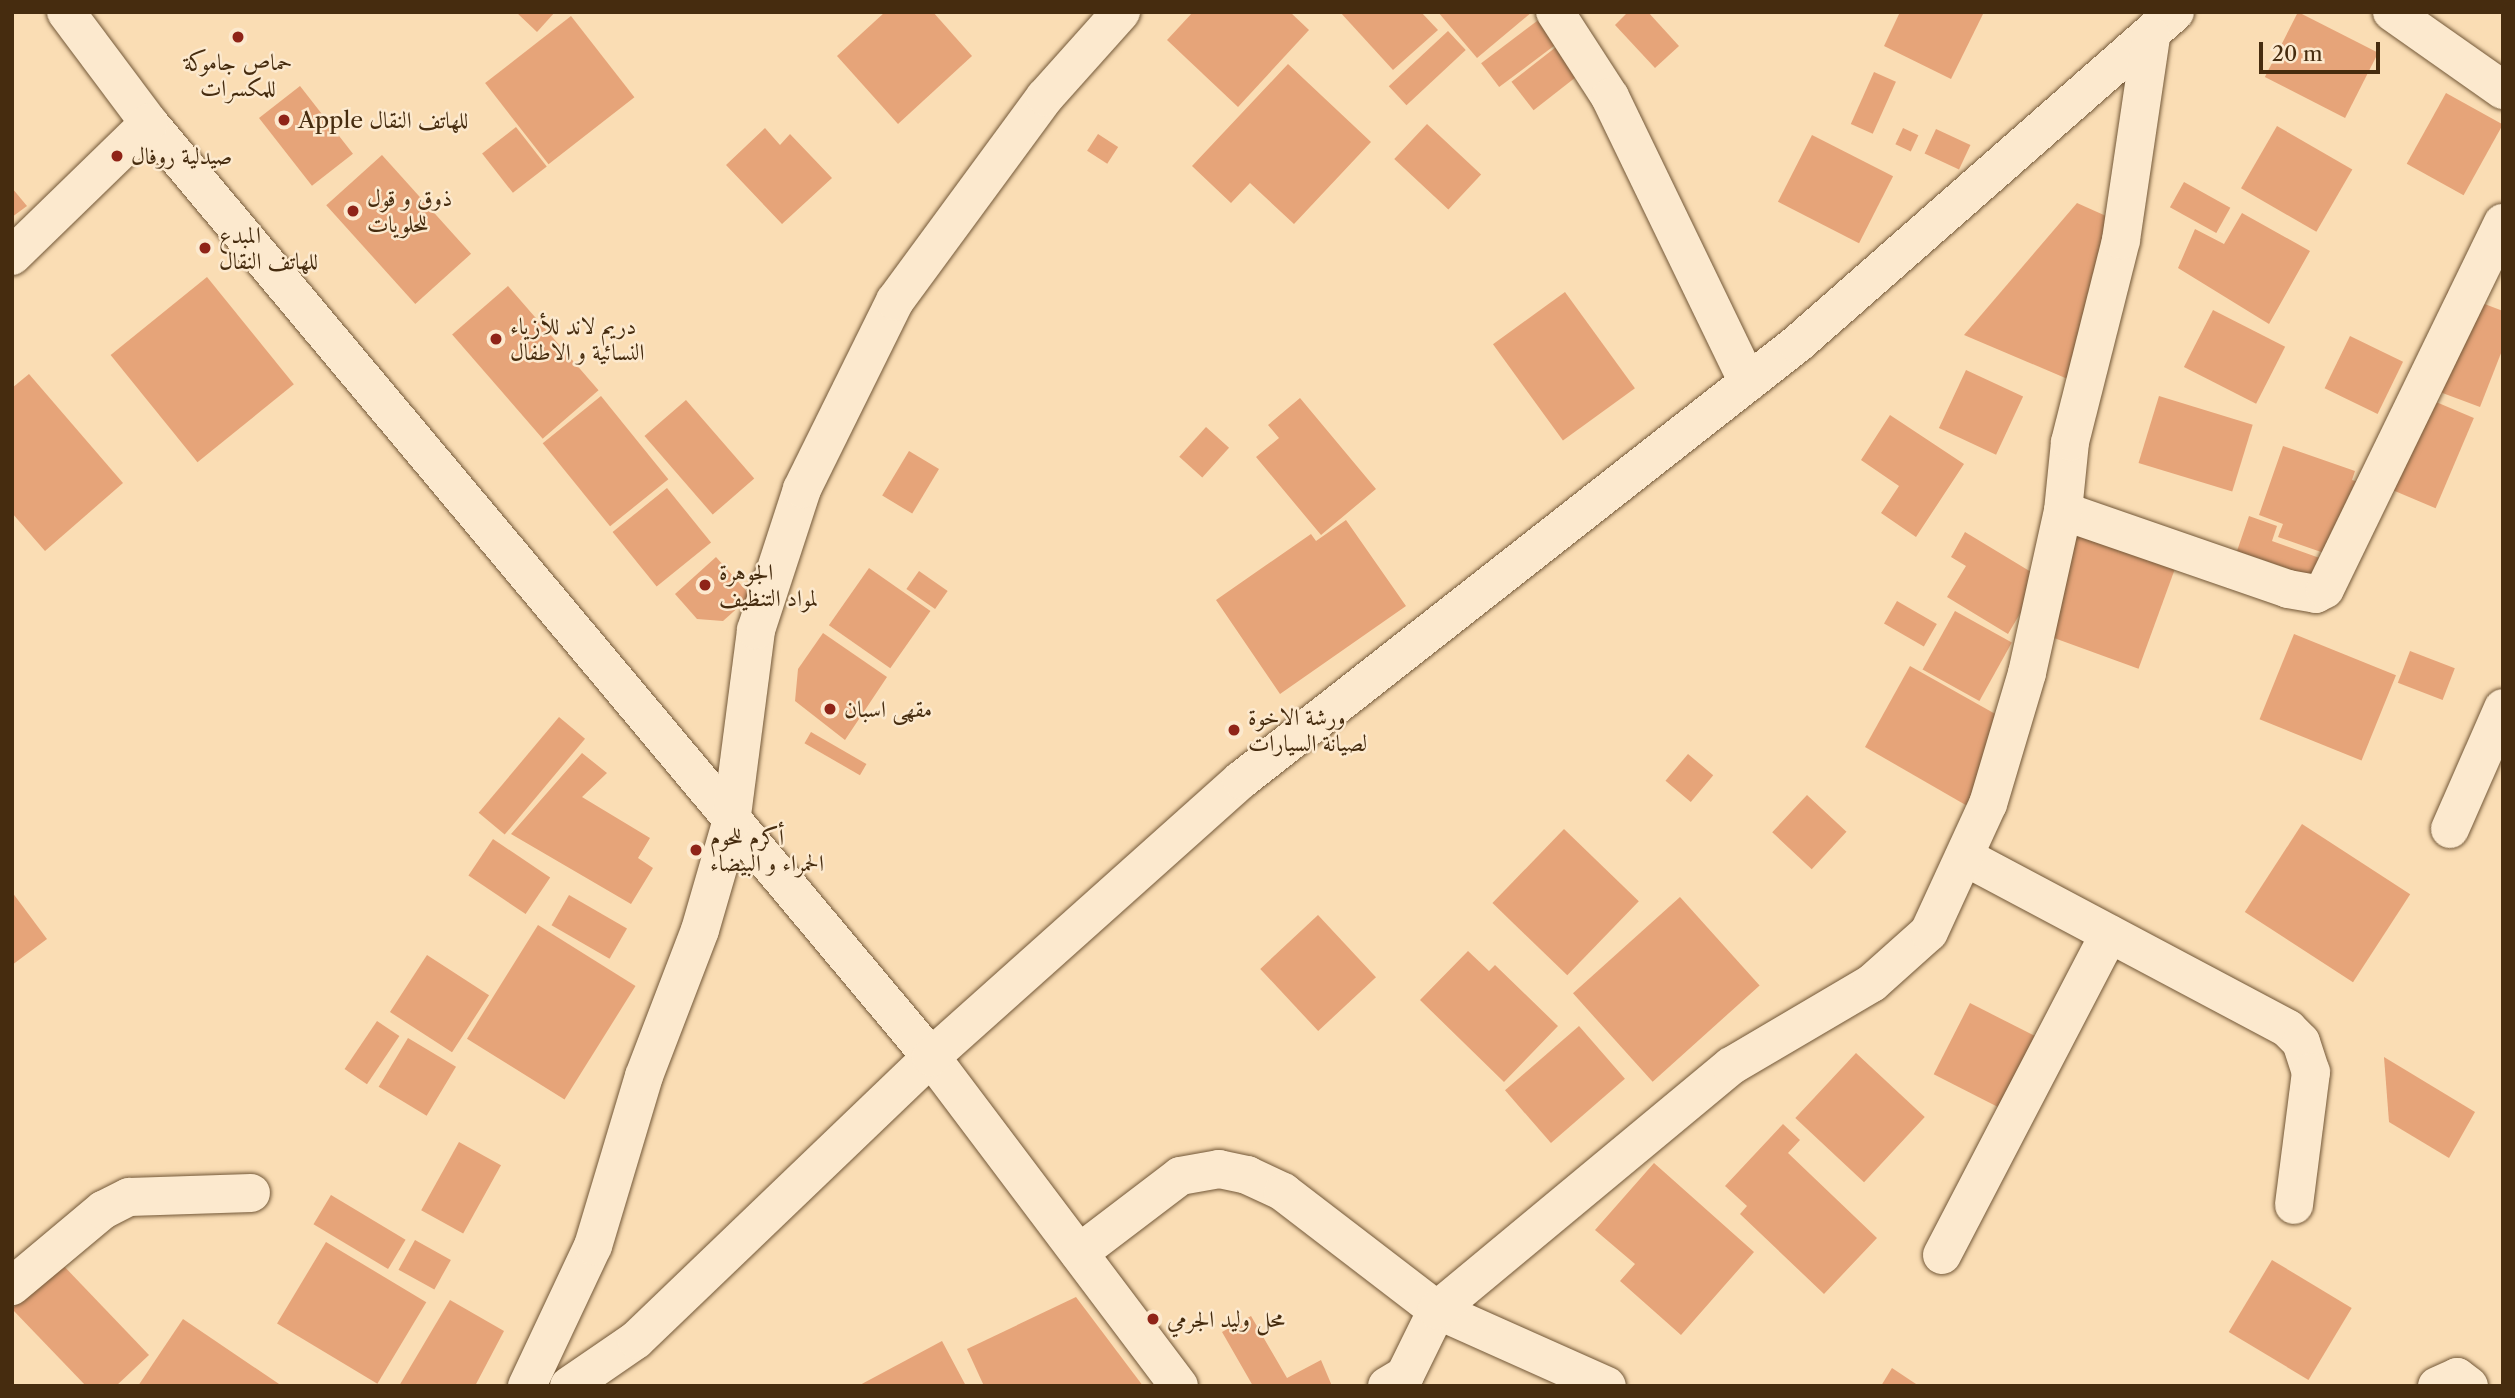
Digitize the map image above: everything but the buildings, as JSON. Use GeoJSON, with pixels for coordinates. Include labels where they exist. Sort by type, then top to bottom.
{"type":"FeatureCollection","features":[{"type":"Feature","properties":{"kind":"street"},"geometry":{"type":"LineString","coordinates":[[66,12],[149,123],[731,823],[931,1058],[1179,1386]]}},
{"type":"Feature","properties":{"kind":"street"},"geometry":{"type":"LineString","coordinates":[[527,1386],[593,1246],[731,823],[756,630],[813,466],[895,301],[942,232],[1045,97],[1121,12]]}},
{"type":"Feature","properties":{"kind":"street"},"geometry":{"type":"LineString","coordinates":[[1555,12],[1610,97],[1748,382]]}},
{"type":"Feature","properties":{"kind":"street"},"geometry":{"type":"LineString","coordinates":[[2392,12],[2503,90]]}},
{"type":"Feature","properties":{"kind":"street"},"geometry":{"type":"LineString","coordinates":[[569,1386],[636,1340],[931,1058],[1241,780],[1748,382],[1908,251],[2163,24]]}},
{"type":"Feature","properties":{"kind":"street"},"geometry":{"type":"LineString","coordinates":[[1387,1386],[1405,1375],[1437,1310],[1731,1066],[1896,966],[1928,932],[1988,804],[2027,673],[2063,511],[2070,442],[2121,240],[2163,24]]}},
{"type":"Feature","properties":{"kind":"street"},"geometry":{"type":"LineString","coordinates":[[12,256],[149,123]]}},
{"type":"Feature","properties":{"kind":"street"},"geometry":{"type":"LineString","coordinates":[[2063,511],[2288,589],[2316,594],[2325,589],[2503,223]]}},
{"type":"Feature","properties":{"kind":"street"},"geometry":{"type":"LineString","coordinates":[[2450,829],[2503,708]]}},
{"type":"Feature","properties":{"kind":"street"},"geometry":{"type":"LineString","coordinates":[[1965,857],[2288,1029],[2301,1042],[2311,1072],[2294,1205]]}},
{"type":"Feature","properties":{"kind":"street"},"geometry":{"type":"LineString","coordinates":[[1942,1255],[2109,934]]}},
{"type":"Feature","properties":{"kind":"street"},"geometry":{"type":"LineString","coordinates":[[1079,1253],[1181,1176],[1219,1169],[1283,1192],[1437,1310],[1608,1386]]}},
{"type":"Feature","properties":{"kind":"street"},"geometry":{"type":"LineString","coordinates":[[12,1286],[103,1210],[129,1197],[251,1193]]}},
{"type":"Feature","properties":{"kind":"street"},"geometry":{"type":"LineString","coordinates":[[2437,1386],[2457,1377],[2469,1386]]}},
{"type":"Feature","properties":{"kind":"place","name":"حماص جاموكة للمكسرات"},"geometry":{"type":"Point","coordinates":[238,37]}},
{"type":"Feature","properties":{"kind":"place","name":"Apple للهاتف النقال"},"geometry":{"type":"Point","coordinates":[284,120]}},
{"type":"Feature","properties":{"kind":"place","name":"صيدلية روفال"},"geometry":{"type":"Point","coordinates":[117,156]}},
{"type":"Feature","properties":{"kind":"place","name":"ذوق و قول للحلويات"},"geometry":{"type":"Point","coordinates":[353,211]}},
{"type":"Feature","properties":{"kind":"place","name":"المبدع للهاتف النقال"},"geometry":{"type":"Point","coordinates":[205,248]}},
{"type":"Feature","properties":{"kind":"place","name":"دريم لاند للأزياء النسائية و الاطفال"},"geometry":{"type":"Point","coordinates":[496,339]}},
{"type":"Feature","properties":{"kind":"place","name":"الجوهرة لمواد التنظيف"},"geometry":{"type":"Point","coordinates":[705,585]}},
{"type":"Feature","properties":{"kind":"place","name":"مقهى اسبان"},"geometry":{"type":"Point","coordinates":[830,709]}},
{"type":"Feature","properties":{"kind":"place","name":"ورشة الاخوة لصيانة السيارات"},"geometry":{"type":"Point","coordinates":[1234,730]}},
{"type":"Feature","properties":{"kind":"place","name":"أكرم للحوم الحمراء و البيضاء"},"geometry":{"type":"Point","coordinates":[696,850]}},
{"type":"Feature","properties":{"kind":"place","name":"محل وليد الجرمي"},"geometry":{"type":"Point","coordinates":[1153,1319]}}]}
